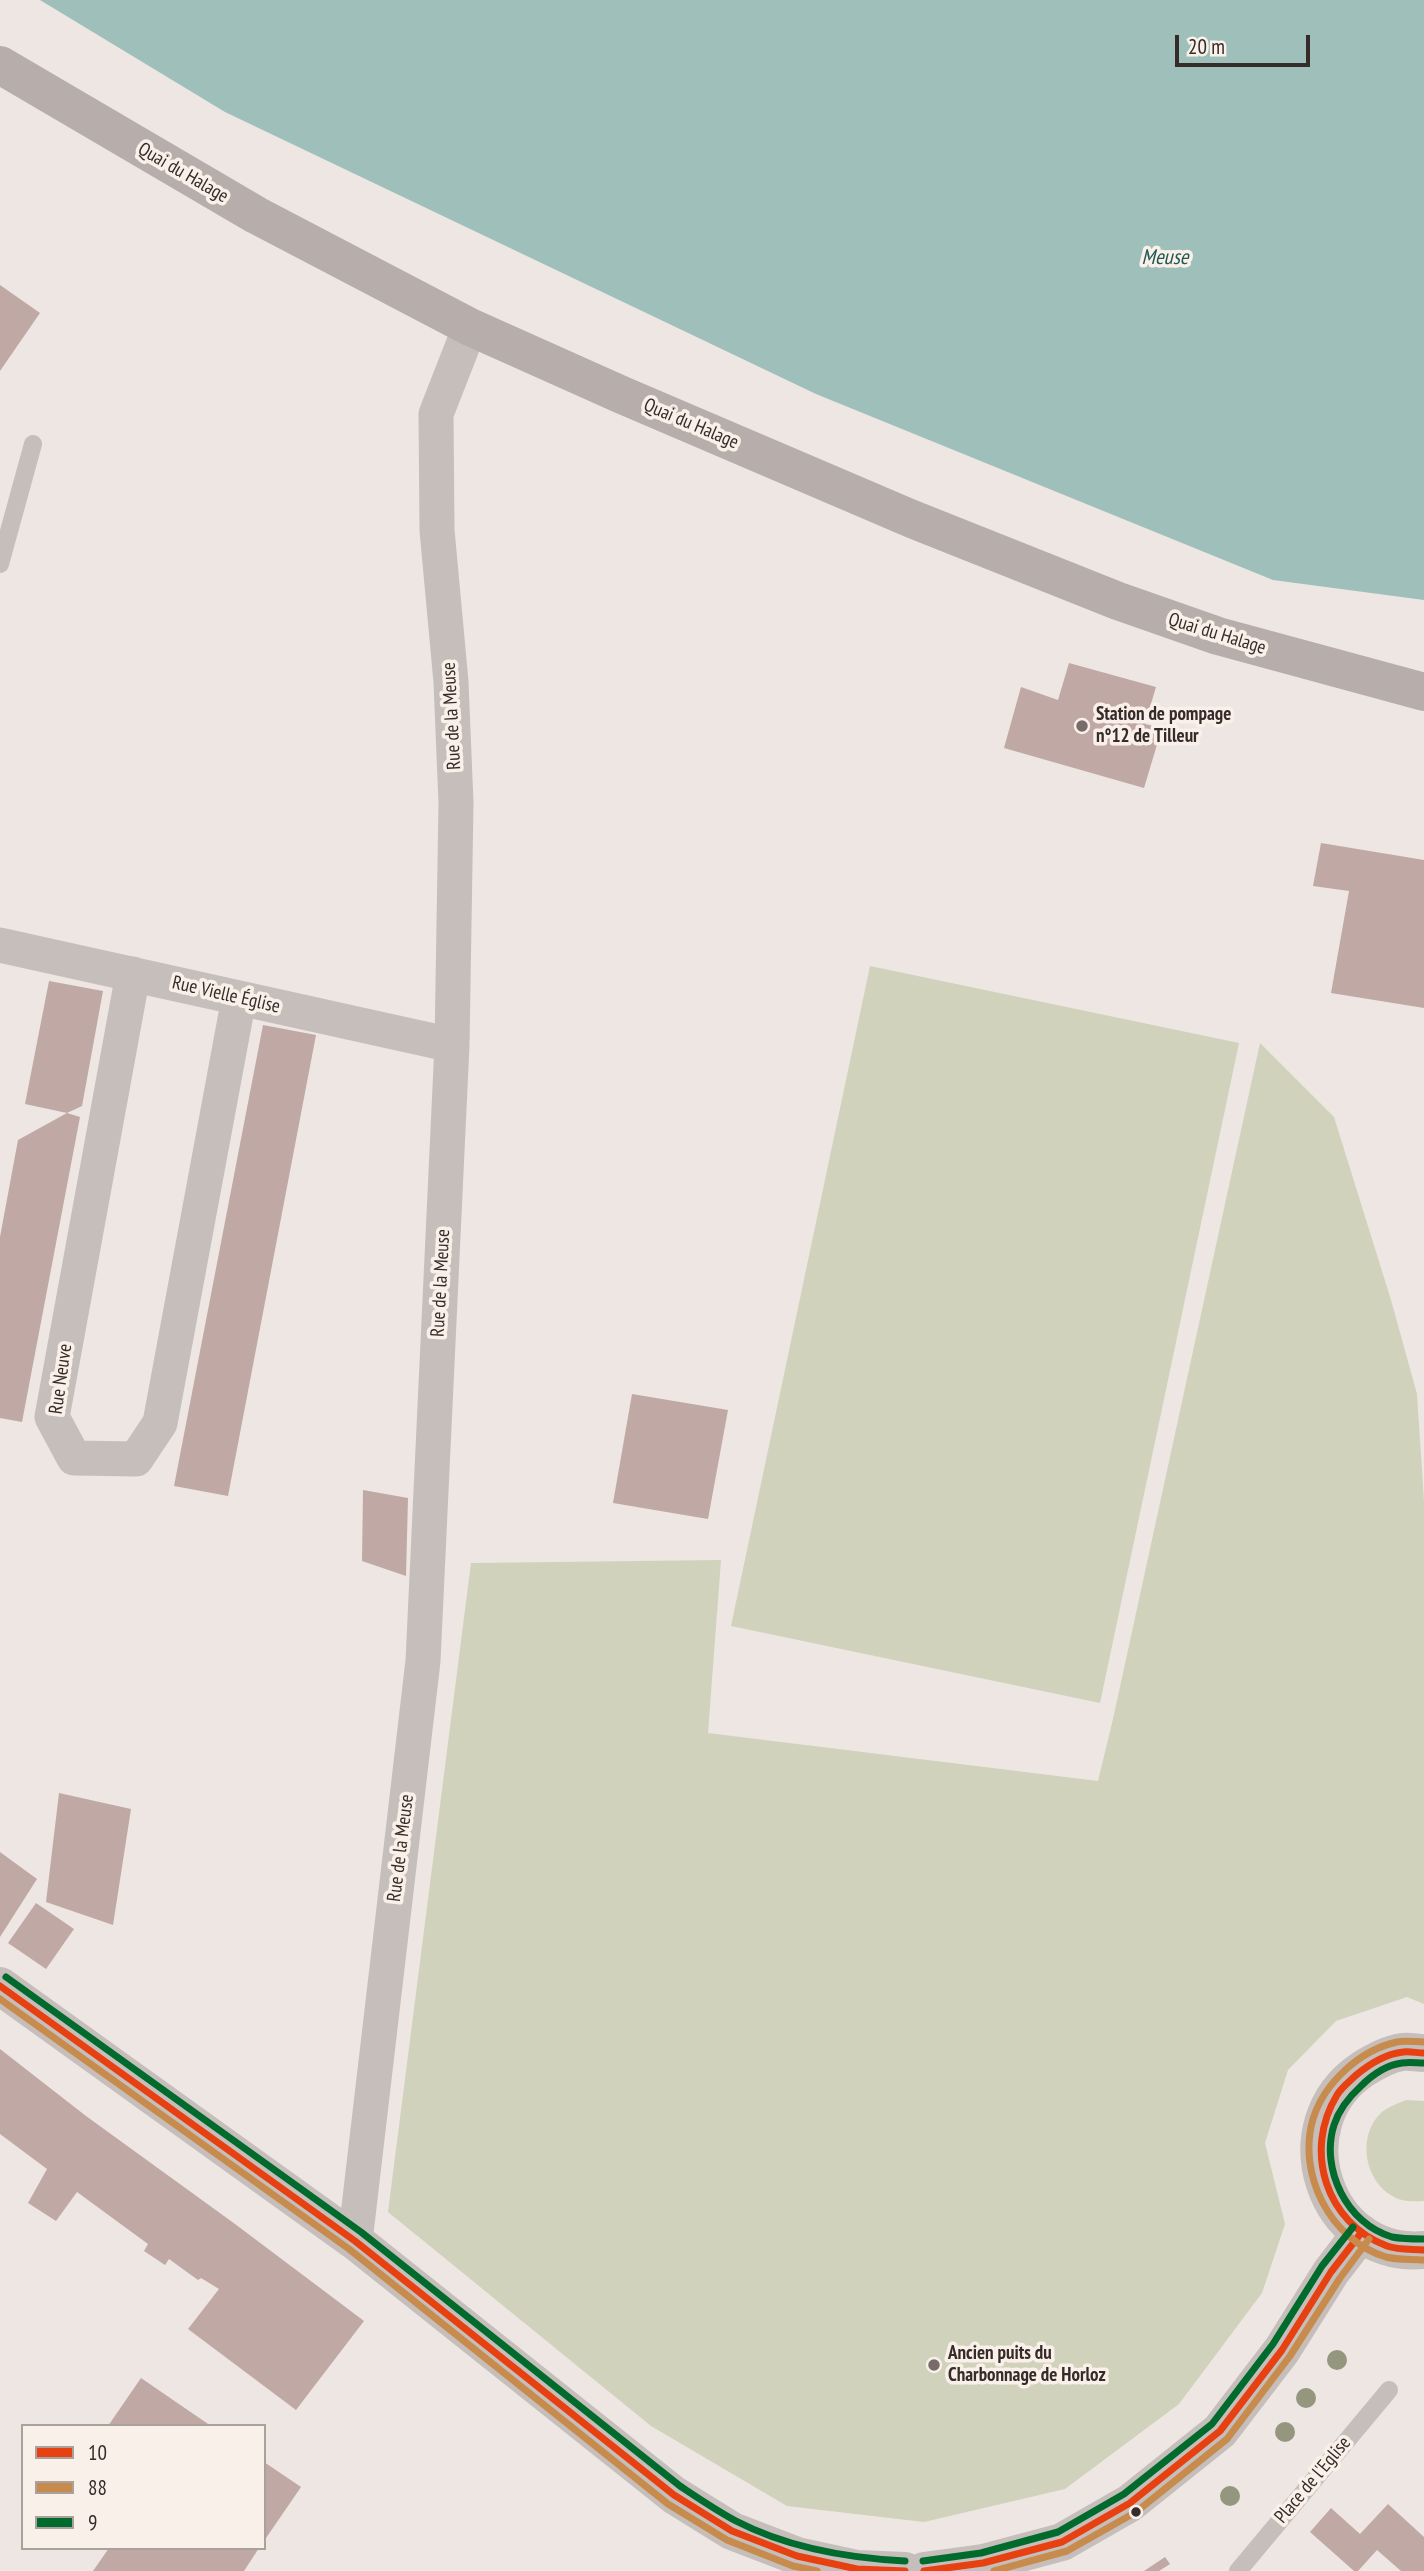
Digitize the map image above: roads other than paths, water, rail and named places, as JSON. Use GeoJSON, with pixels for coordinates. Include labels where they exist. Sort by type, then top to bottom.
{"type":"FeatureCollection","features":[{"type":"Feature","properties":{"kind":"main road","name":"Quai du Halage"},"geometry":{"type":"LineString","coordinates":[[0,65],[256,215],[470,327],[824,481],[1118,601],[1218,636],[1423,691]]}},
{"type":"Feature","properties":{"kind":"street","name":"Rue de la Meuse"},"geometry":{"type":"LineString","coordinates":[[355,2241],[423,1661],[453,1045],[456,803],[451,682],[437,530],[436,414],[470,327]]}},
{"type":"Feature","properties":{"kind":"street","name":"Rue Vielle Église"},"geometry":{"type":"LineString","coordinates":[[0,945],[453,1045]]}},
{"type":"Feature","properties":{"kind":"street","name":"Rue Neuve"},"geometry":{"type":"LineString","coordinates":[[133,974],[52,1417],[74,1458],[136,1459],[160,1423],[239,998]]}},
{"type":"Feature","properties":{"kind":"street"},"geometry":{"type":"LineString","coordinates":[[0,1986],[355,2241],[674,2495],[732,2531],[797,2557],[857,2569],[905,2571]]}},
{"type":"Feature","properties":{"kind":"street"},"geometry":{"type":"LineString","coordinates":[[1424,2053],[1402,2052],[1374,2062],[1350,2078],[1331,2102],[1321,2129],[1318,2158],[1325,2188],[1340,2213],[1361,2233],[1379,2243],[1424,2250]]}},
{"type":"Feature","properties":{"kind":"street"},"geometry":{"type":"LineString","coordinates":[[923,2571],[983,2563],[1062,2542],[1130,2503],[1220,2431],[1282,2350],[1331,2272],[1361,2233]]}},
{"type":"Feature","properties":{"kind":"lane"},"geometry":{"type":"LineString","coordinates":[[0,564],[33,444]]}},
{"type":"Feature","properties":{"kind":"lane","name":"Place de l'Eglise"},"geometry":{"type":"LineString","coordinates":[[1238,2571],[1389,2390]]}},
{"type":"Feature","properties":{"kind":"water","name":"Meuse"},"geometry":{"type":"Polygon","coordinates":[[[40,0],[1424,0],[1424,600],[1273,580],[816,394],[225,112],[40,0]]]}},
{"type":"Feature","properties":{"kind":"place","name":"Station de pompage n°12 de Tilleur"},"geometry":{"type":"Point","coordinates":[1082,726]}},
{"type":"Feature","properties":{"kind":"place","name":"Ancien puits du Charbonnage de Horloz"},"geometry":{"type":"Point","coordinates":[934,2365]}}]}
